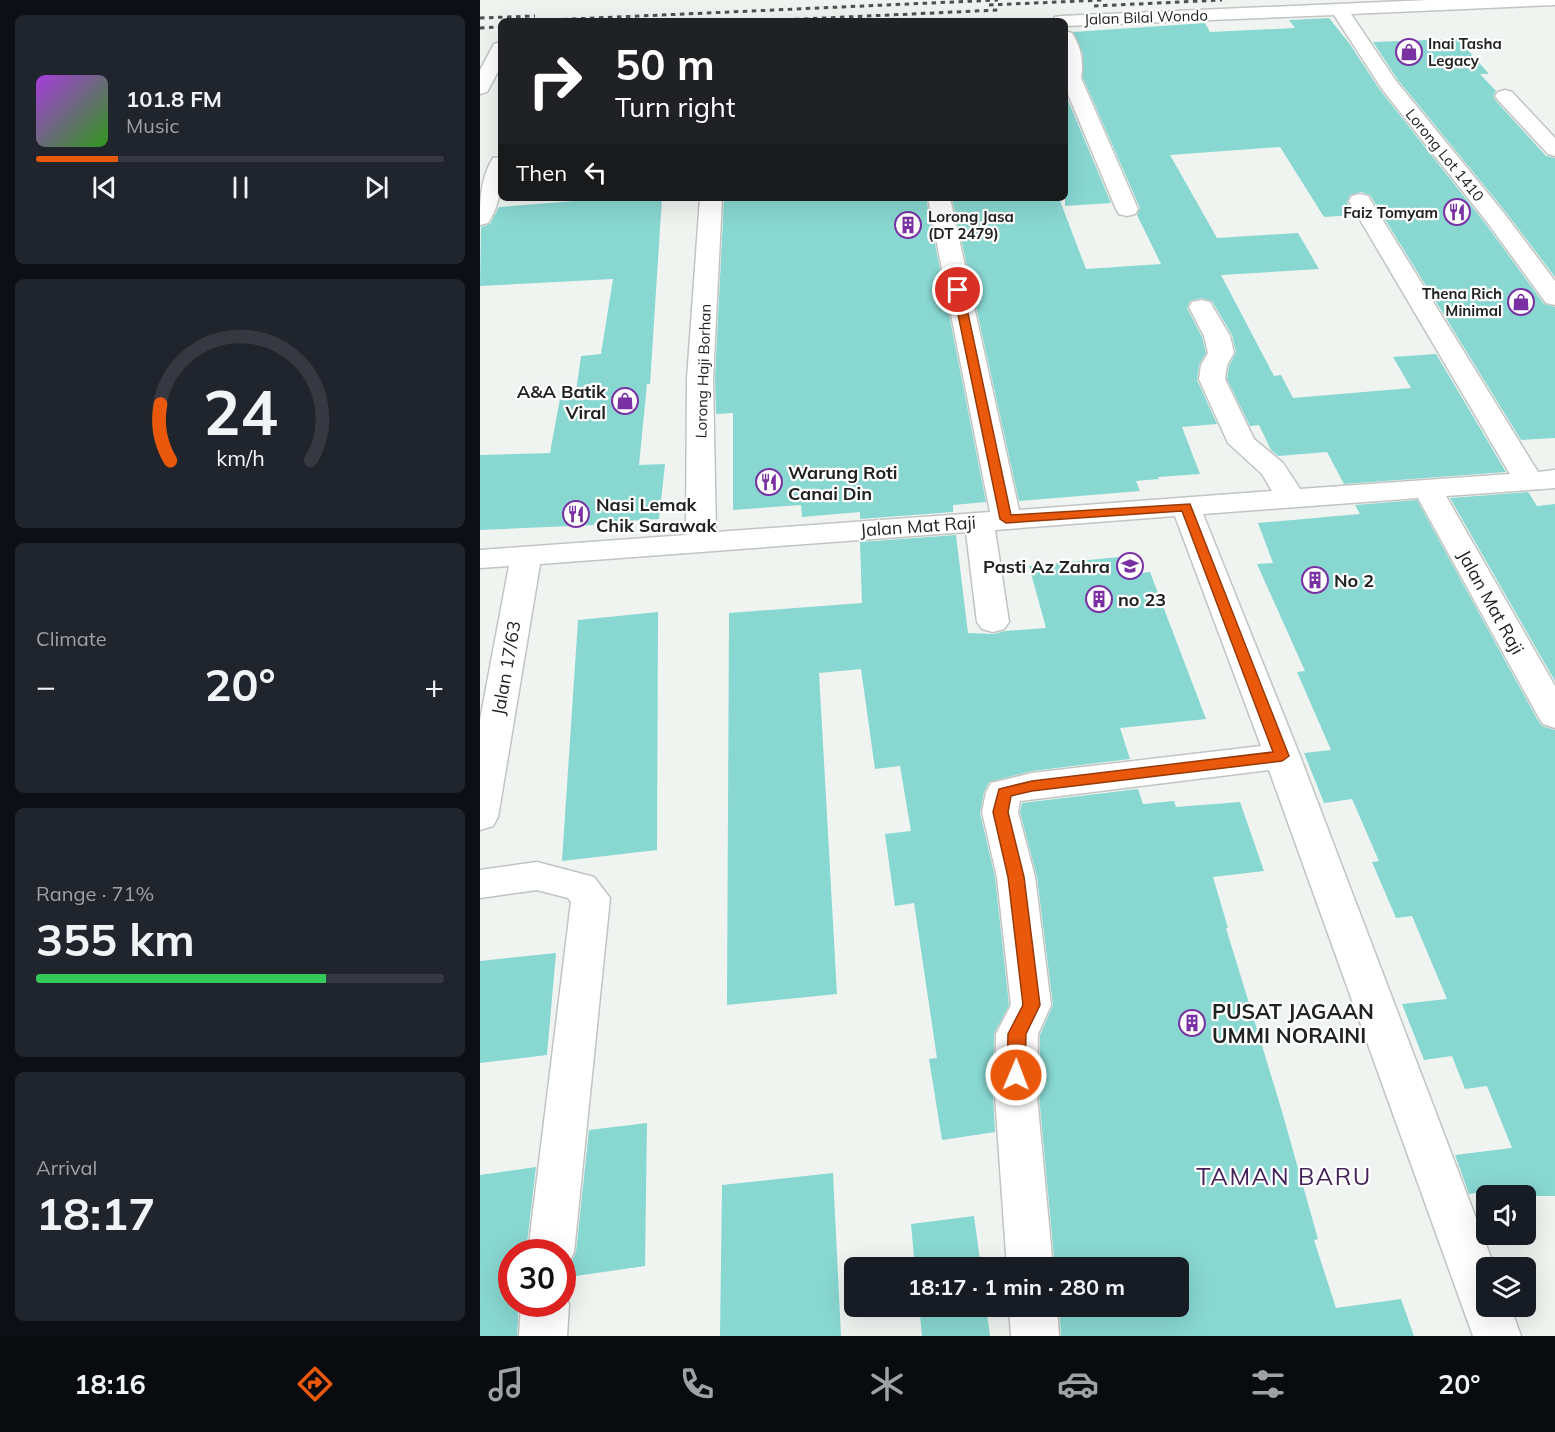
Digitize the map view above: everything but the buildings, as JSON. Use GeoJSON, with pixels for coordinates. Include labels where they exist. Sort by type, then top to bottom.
{"type":"FeatureCollection","features":[{"type":"Feature","properties":{"kind":"street","name":"Jalan Bilal Wondo"},"geometry":{"type":"LineString","coordinates":[[1068,21],[1555,0]]}},
{"type":"Feature","properties":{"kind":"street","name":"Lorong Lot 1410"},"geometry":{"type":"LineString","coordinates":[[1339,9],[1389,85],[1496,217],[1555,298]]}},
{"type":"Feature","properties":{"kind":"street"},"geometry":{"type":"LineString","coordinates":[[1068,46],[1074,62],[1071,78],[1127,209]]}},
{"type":"Feature","properties":{"kind":"street"},"geometry":{"type":"LineString","coordinates":[[480,48],[498,48]]}},
{"type":"Feature","properties":{"kind":"street"},"geometry":{"type":"LineString","coordinates":[[480,88],[498,54]]}},
{"type":"Feature","properties":{"kind":"street"},"geometry":{"type":"LineString","coordinates":[[1505,96],[1555,150]]}},
{"type":"Feature","properties":{"kind":"street"},"geometry":{"type":"LineString","coordinates":[[480,218],[498,171]]}},
{"type":"Feature","properties":{"kind":"street","name":"Lorong Haji Borhan"},"geometry":{"type":"LineString","coordinates":[[701,543],[700,379],[711,201]]}},
{"type":"Feature","properties":{"kind":"street"},"geometry":{"type":"LineString","coordinates":[[940,201],[993,520],[993,622]]}},
{"type":"Feature","properties":{"kind":"street"},"geometry":{"type":"LineString","coordinates":[[1360,201],[1542,480]]}},
{"type":"Feature","properties":{"kind":"street"},"geometry":{"type":"LineString","coordinates":[[1201,307],[1217,336],[1221,353],[1214,365],[1212,379],[1242,443],[1273,469],[1291,499]]}},
{"type":"Feature","properties":{"kind":"street","name":"Jalan Mat Raji"},"geometry":{"type":"LineString","coordinates":[[480,559],[1542,480]]}},
{"type":"Feature","properties":{"kind":"street","name":"Jalan Mat Raji"},"geometry":{"type":"LineString","coordinates":[[1428,489],[1555,716]]}},
{"type":"Feature","properties":{"kind":"street"},"geometry":{"type":"LineString","coordinates":[[1186,507],[1282,756],[1497,1336]]}},
{"type":"Feature","properties":{"kind":"street","name":"Jalan 17/63"},"geometry":{"type":"LineString","coordinates":[[480,817],[526,556]]}},
{"type":"Feature","properties":{"kind":"street"},"geometry":{"type":"LineString","coordinates":[[1029,1257],[1016,1096],[1017,1034],[1031,1005],[1016,877],[1000,812],[1004,792],[1032,786],[1282,756]]}},
{"type":"Feature","properties":{"kind":"street"},"geometry":{"type":"LineString","coordinates":[[480,884],[537,876],[581,887],[591,898],[552,1239]]}},
{"type":"Feature","properties":{"kind":"street"},"geometry":{"type":"LineString","coordinates":[[543,1336],[544,1317]]}},
{"type":"Feature","properties":{"kind":"street"},"geometry":{"type":"LineString","coordinates":[[1034,1317],[1035,1336]]}},
{"type":"Feature","properties":{"kind":"railway"},"geometry":{"type":"LineString","coordinates":[[594,18],[998,0]]}},
{"type":"Feature","properties":{"kind":"railway"},"geometry":{"type":"LineString","coordinates":[[989,5],[1103,0]]}},
{"type":"Feature","properties":{"kind":"railway"},"geometry":{"type":"LineString","coordinates":[[1094,6],[1222,0]]}},
{"type":"Feature","properties":{"kind":"railway"},"geometry":{"type":"LineString","coordinates":[[824,18],[998,10]]}},
{"type":"Feature","properties":{"kind":"railway"},"geometry":{"type":"LineString","coordinates":[[480,18],[535,16]]}},
{"type":"Feature","properties":{"kind":"railway"},"geometry":{"type":"LineString","coordinates":[[480,28],[498,27]]}},
{"type":"Feature","properties":{"kind":"place","name":"Inai Tasha Legacy"},"geometry":{"type":"Point","coordinates":[1409,52]}},
{"type":"Feature","properties":{"kind":"place","name":"Faiz Tomyam"},"geometry":{"type":"Point","coordinates":[1457,212]}},
{"type":"Feature","properties":{"kind":"place","name":"Lorong Jasa (DT 2479)"},"geometry":{"type":"Point","coordinates":[908,225]}},
{"type":"Feature","properties":{"kind":"place","name":"Thena Rich Minimal"},"geometry":{"type":"Point","coordinates":[1521,302]}},
{"type":"Feature","properties":{"kind":"place","name":"A&A Batik Viral"},"geometry":{"type":"Point","coordinates":[625,401]}},
{"type":"Feature","properties":{"kind":"place","name":"Warung Roti Canai Din"},"geometry":{"type":"Point","coordinates":[769,482]}},
{"type":"Feature","properties":{"kind":"place","name":"Nasi Lemak Chik Sarawak"},"geometry":{"type":"Point","coordinates":[576,514]}},
{"type":"Feature","properties":{"kind":"place","name":"Pasti Az Zahra"},"geometry":{"type":"Point","coordinates":[1130,566]}},
{"type":"Feature","properties":{"kind":"place","name":"No 2"},"geometry":{"type":"Point","coordinates":[1315,580]}},
{"type":"Feature","properties":{"kind":"place","name":"no 23"},"geometry":{"type":"Point","coordinates":[1099,599]}},
{"type":"Feature","properties":{"kind":"place","name":"PUSAT JAGAAN UMMI NORAINI"},"geometry":{"type":"Point","coordinates":[1192,1023]}},
{"type":"Feature","properties":{"kind":"district","name":"TAMAN BARU"},"geometry":{"type":"Point","coordinates":[1284,1176]}},
{"type":"Feature","properties":{"kind":"route"},"geometry":{"type":"LineString","coordinates":[[958,290],[1006,519],[1186,507],[1282,756],[1032,786],[1004,792],[1000,812],[1016,877],[1031,1005],[1017,1034],[1016,1075]]}}]}
